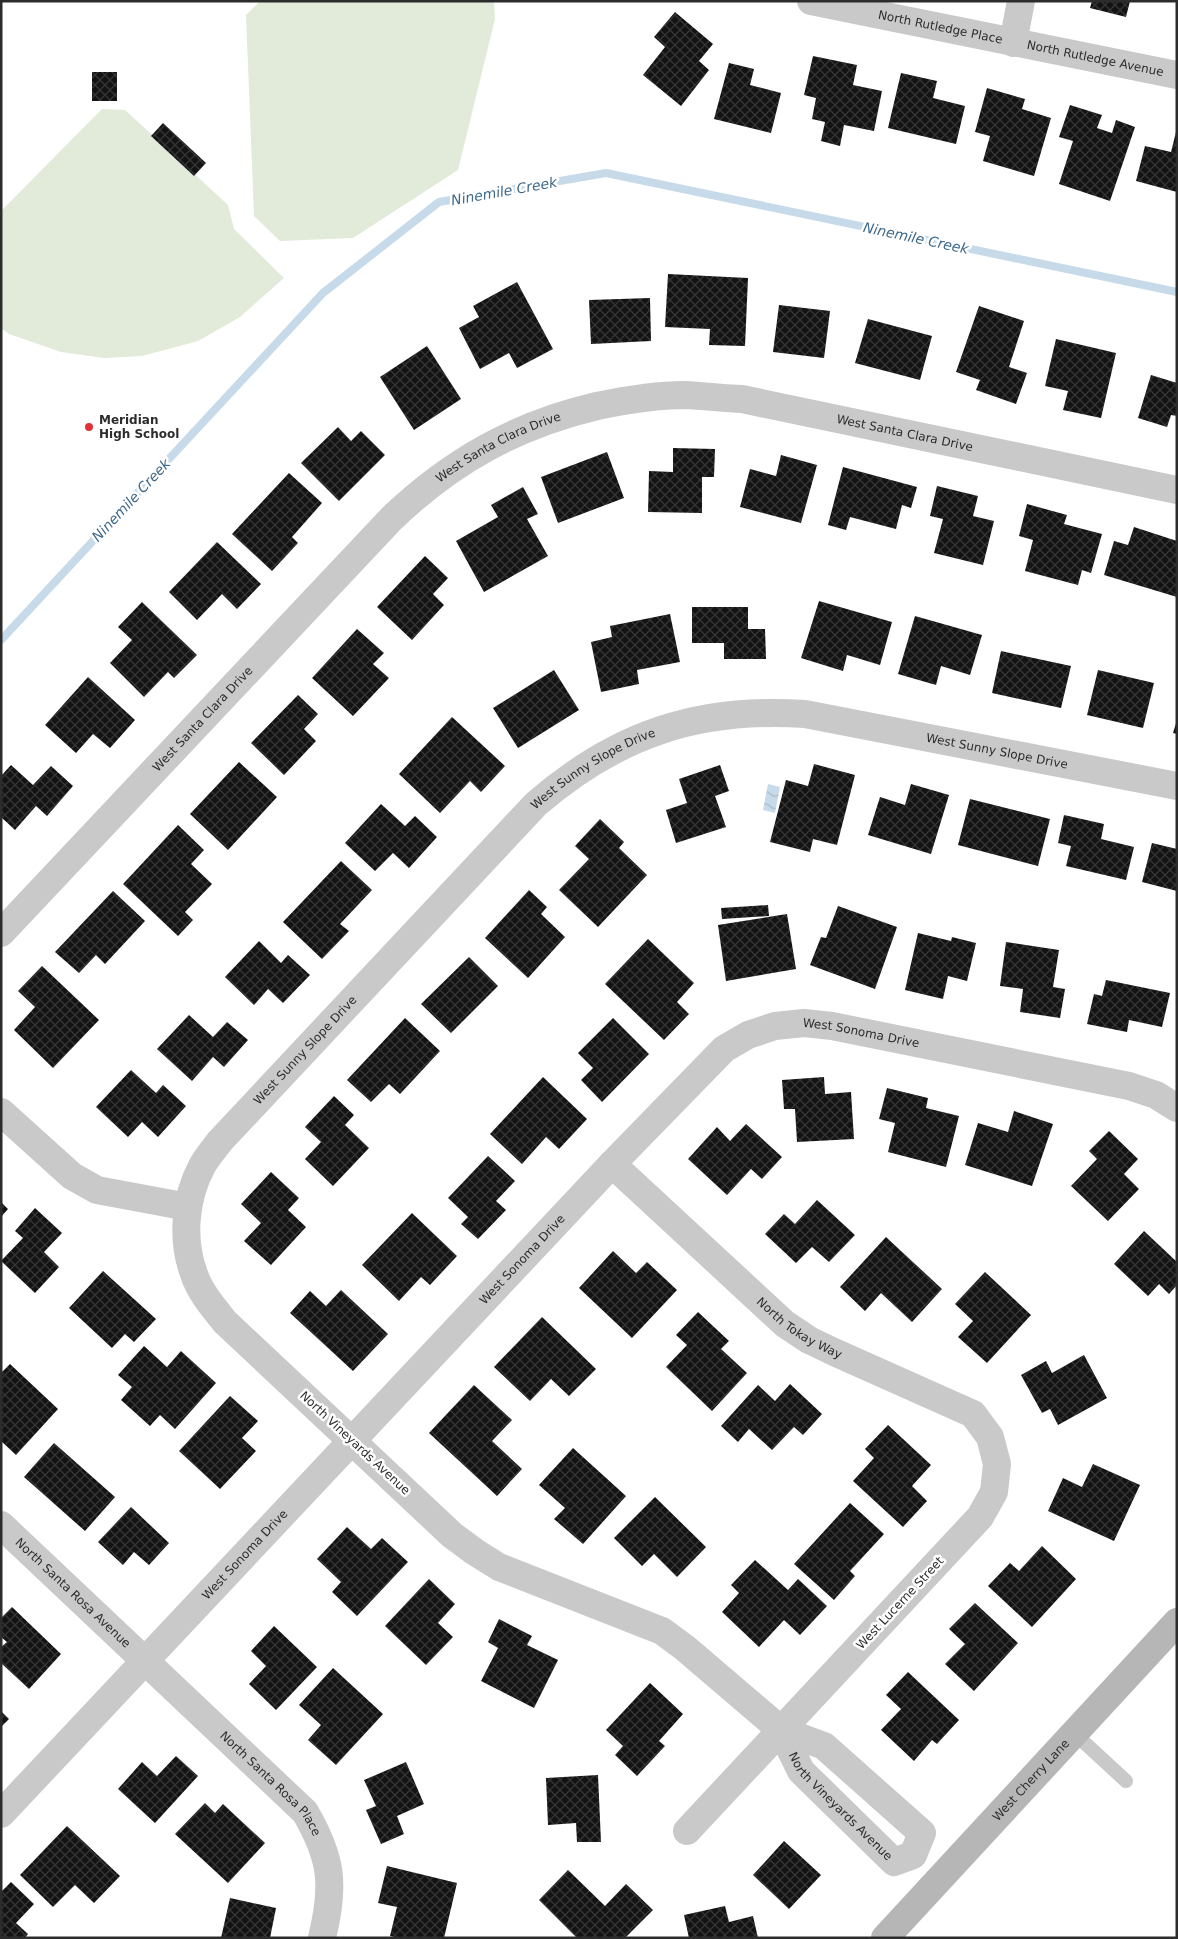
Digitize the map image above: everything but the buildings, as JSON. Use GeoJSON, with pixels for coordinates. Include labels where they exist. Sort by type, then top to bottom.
{"type":"FeatureCollection","features":[{"type":"Feature","properties":{"kind":"main road","name":"West Cherry Lane"},"geometry":{"type":"LineString","coordinates":[[885,1938],[1177,1622]]}},
{"type":"Feature","properties":{"kind":"street","name":"North Rutledge Place"},"geometry":{"type":"LineString","coordinates":[[811,1],[1013,42]]}},
{"type":"Feature","properties":{"kind":"street"},"geometry":{"type":"LineString","coordinates":[[1013,42],[1021,1]]}},
{"type":"Feature","properties":{"kind":"street","name":"North Rutledge Avenue"},"geometry":{"type":"LineString","coordinates":[[1013,42],[1177,75]]}},
{"type":"Feature","properties":{"kind":"street","name":"West Santa Clara Drive"},"geometry":{"type":"LineString","coordinates":[[1,933],[392,518],[420,492],[460,462],[511,434],[556,417],[623,401],[655,397],[684,396],[742,399],[1177,490]]}},
{"type":"Feature","properties":{"kind":"street","name":"West Sunny Slope Drive"},"geometry":{"type":"LineString","coordinates":[[188,1206],[191,1191],[203,1164],[220,1141],[536,804],[582,768],[633,740],[688,721],[717,716],[776,712],[805,714],[1177,786]]}},
{"type":"Feature","properties":{"kind":"street","name":"West Sonoma Drive"},"geometry":{"type":"LineString","coordinates":[[1,1814],[612,1164],[724,1049],[748,1035],[775,1026],[804,1023],[832,1026],[1129,1086],[1156,1095],[1177,1108]]}},
{"type":"Feature","properties":{"kind":"street"},"geometry":{"type":"LineString","coordinates":[[1,1112],[72,1176],[97,1190],[188,1206]]}},
{"type":"Feature","properties":{"kind":"street","name":"North Tokay Way"},"geometry":{"type":"LineString","coordinates":[[612,1164],[785,1324],[809,1340],[834,1352],[973,1414],[990,1437],[997,1464]]}},
{"type":"Feature","properties":{"kind":"street","name":"North Vineyards Avenue"},"geometry":{"type":"LineString","coordinates":[[188,1206],[187,1247],[194,1274],[207,1300],[225,1322],[452,1535],[499,1567],[662,1630],[781,1730],[824,1746],[922,1833],[913,1855],[894,1862],[801,1771],[781,1730]]}},
{"type":"Feature","properties":{"kind":"street","name":"West Lucerne Street"},"geometry":{"type":"LineString","coordinates":[[781,1730],[980,1517],[994,1492],[997,1464]]}},
{"type":"Feature","properties":{"kind":"street","name":"North Santa Rosa Avenue"},"geometry":{"type":"LineString","coordinates":[[1,1525],[146,1660]]}},
{"type":"Feature","properties":{"kind":"street","name":"North Santa Rosa Place"},"geometry":{"type":"LineString","coordinates":[[146,1660],[305,1812],[319,1836],[328,1863],[330,1892],[322,1938]]}},
{"type":"Feature","properties":{"kind":"street"},"geometry":{"type":"LineString","coordinates":[[687,1831],[781,1730]]}},
{"type":"Feature","properties":{"kind":"street","name":"North Vineyards Avenue"},"geometry":{"type":"LineString","coordinates":[[913,1855],[939,1879]]}},
{"type":"Feature","properties":{"kind":"lane"},"geometry":{"type":"LineString","coordinates":[[1075,1734],[1126,1781]]}},
{"type":"Feature","properties":{"kind":"green space"},"geometry":{"type":"Polygon","coordinates":[[[260,1],[494,1],[495,19],[458,170],[353,238],[280,241],[254,216],[246,15],[260,1]]]}},
{"type":"Feature","properties":{"kind":"green space"},"geometry":{"type":"Polygon","coordinates":[[[102,109],[125,110],[228,205],[234,229],[284,278],[240,317],[198,341],[142,356],[104,358],[61,352],[9,334],[1,328],[1,211],[102,109]]]}},
{"type":"Feature","properties":{"kind":"water"},"geometry":{"type":"Polygon","coordinates":[[[768,784],[780,787],[775,813],[763,810],[768,784]]]}},
{"type":"Feature","properties":{"kind":"waterway","name":"Ninemile Creek"},"geometry":{"type":"LineString","coordinates":[[1,640],[323,293],[439,202],[606,173],[1177,292]]}},
{"type":"Feature","properties":{"kind":"place","name":"Meridian High School"},"geometry":{"type":"Point","coordinates":[89,427]}}]}
